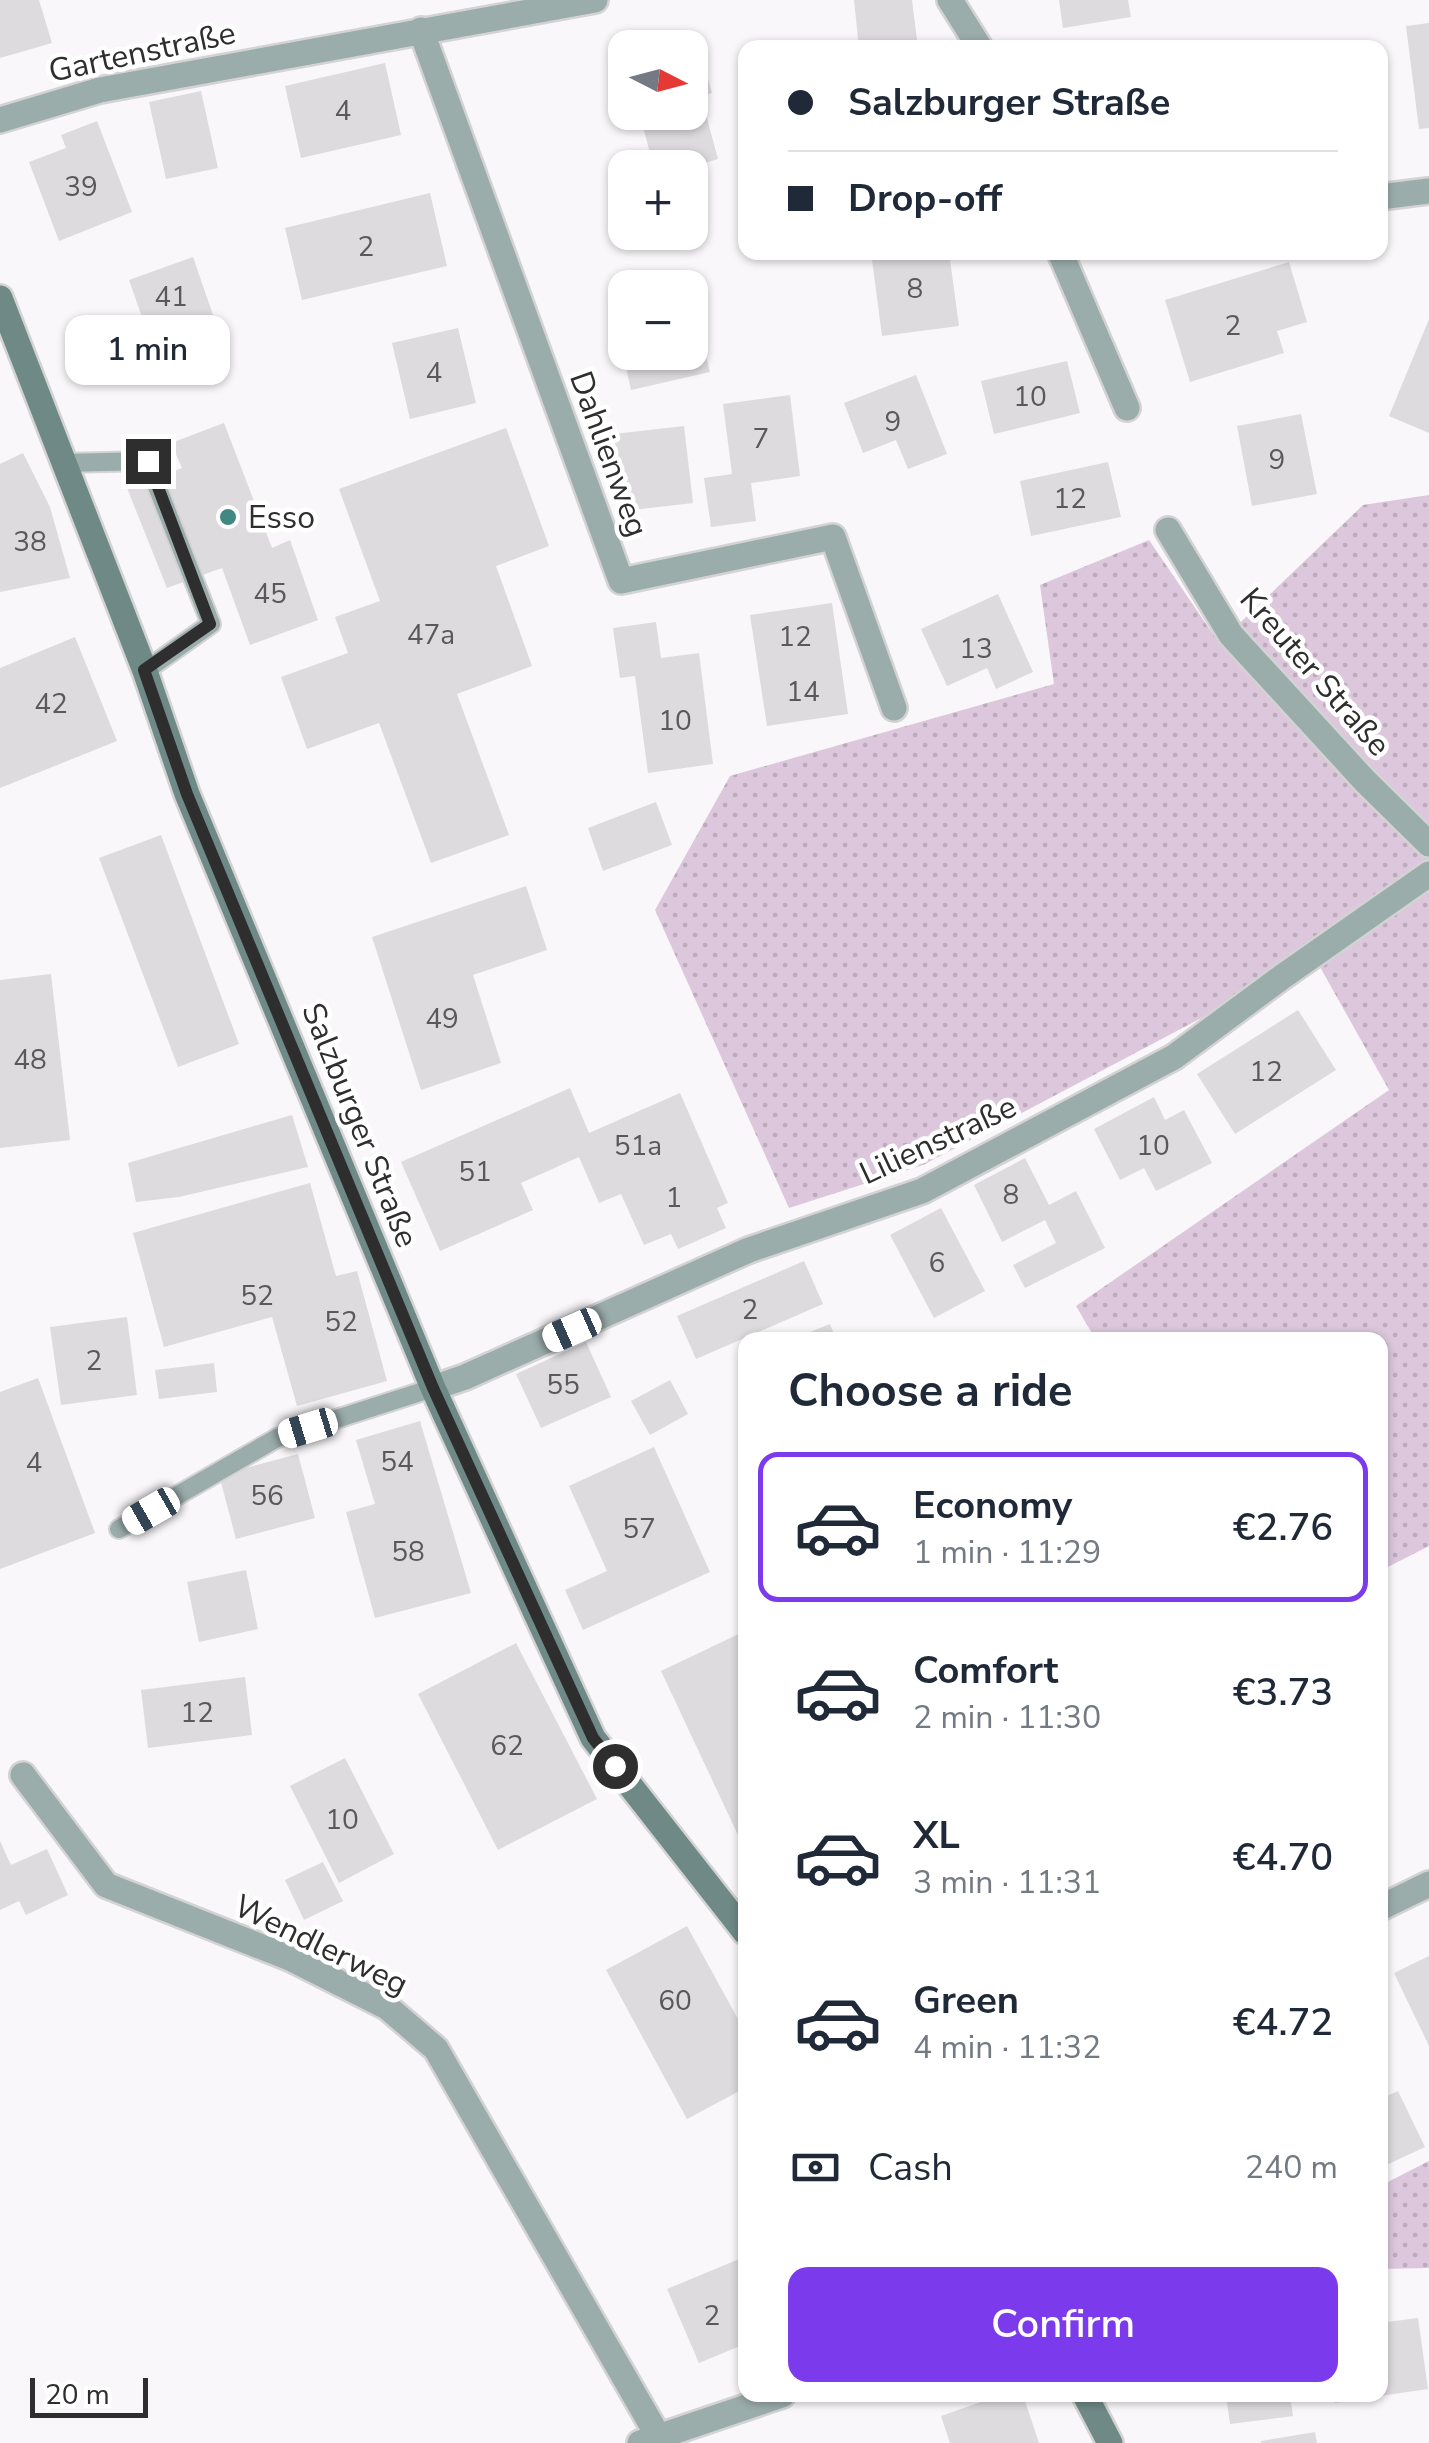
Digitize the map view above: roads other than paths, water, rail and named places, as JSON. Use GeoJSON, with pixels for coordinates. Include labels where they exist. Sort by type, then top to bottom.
{"type":"FeatureCollection","features":[{"type":"Feature","properties":{"kind":"main road","name":"Salzburger Straße"},"geometry":{"type":"LineString","coordinates":[[0,298],[144,670],[187,794],[433,1388],[593,1738],[738,1923]]}},
{"type":"Feature","properties":{"kind":"main road"},"geometry":{"type":"LineString","coordinates":[[1089,2402],[1110,2443]]}},
{"type":"Feature","properties":{"kind":"street","name":"Gartenstraße"},"geometry":{"type":"LineString","coordinates":[[0,120],[100,90],[594,0]]}},
{"type":"Feature","properties":{"kind":"street"},"geometry":{"type":"LineString","coordinates":[[950,0],[975,40]]}},
{"type":"Feature","properties":{"kind":"street","name":"Dahlienweg"},"geometry":{"type":"LineString","coordinates":[[421,30],[621,582],[833,537],[894,708]]}},
{"type":"Feature","properties":{"kind":"street"},"geometry":{"type":"LineString","coordinates":[[1388,196],[1429,191]]}},
{"type":"Feature","properties":{"kind":"street"},"geometry":{"type":"LineString","coordinates":[[1063,260],[1127,408]]}},
{"type":"Feature","properties":{"kind":"street","name":"Kreuter Straße"},"geometry":{"type":"LineString","coordinates":[[1168,530],[1231,635],[1364,781],[1429,844]]}},
{"type":"Feature","properties":{"kind":"street","name":"Lilienstraße"},"geometry":{"type":"LineString","coordinates":[[433,1388],[466,1378],[749,1250],[922,1191],[1174,1057],[1429,874]]}},
{"type":"Feature","properties":{"kind":"street","name":"Wendlerweg"},"geometry":{"type":"LineString","coordinates":[[22,1775],[106,1885],[292,1959],[387,2007],[436,2049],[654,2441]]}},
{"type":"Feature","properties":{"kind":"street"},"geometry":{"type":"LineString","coordinates":[[1388,1904],[1429,1884]]}},
{"type":"Feature","properties":{"kind":"street"},"geometry":{"type":"LineString","coordinates":[[654,2441],[763,2402]]}},
{"type":"Feature","properties":{"kind":"lane"},"geometry":{"type":"LineString","coordinates":[[64,463],[148,461],[210,624],[144,670]]}},
{"type":"Feature","properties":{"kind":"lane"},"geometry":{"type":"LineString","coordinates":[[119,1529],[278,1438],[433,1388]]}},
{"type":"Feature","properties":{"kind":"place","name":"Esso"},"geometry":{"type":"Point","coordinates":[228,517]}}]}
